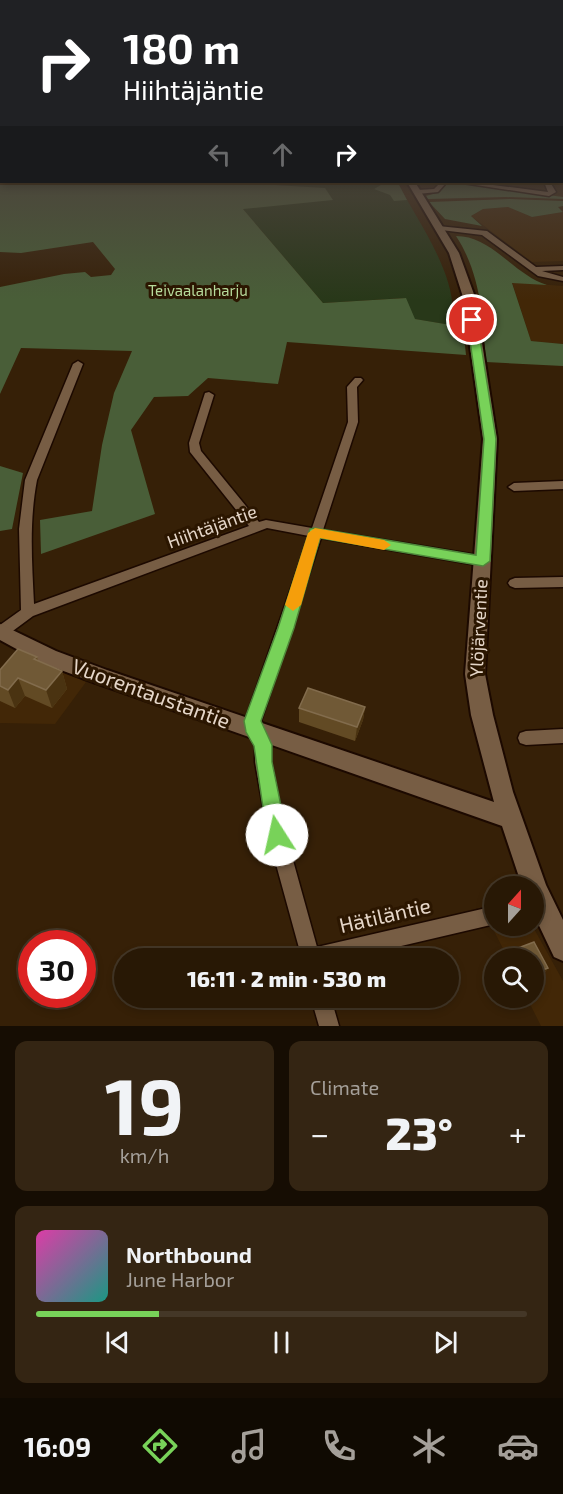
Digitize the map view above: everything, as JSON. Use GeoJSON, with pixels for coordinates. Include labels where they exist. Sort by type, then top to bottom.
{"type":"FeatureCollection","features":[{"type":"Feature","properties":{"kind":"main road","name":"Ylöjärventie"},"geometry":{"type":"LineString","coordinates":[[425,204],[441,228],[464,276],[490,439],[475,674],[482,715],[530,876]]}},
{"type":"Feature","properties":{"kind":"main road","name":"Vuorentaustantie"},"geometry":{"type":"LineString","coordinates":[[2,636],[49,657],[255,732],[479,810],[511,818]]}},
{"type":"Feature","properties":{"kind":"main road","name":"Ylöjärventie"},"geometry":{"type":"LineString","coordinates":[[544,911],[563,948]]}},
{"type":"Feature","properties":{"kind":"street"},"geometry":{"type":"LineString","coordinates":[[441,228],[484,233],[534,269],[548,276],[563,279]]}},
{"type":"Feature","properties":{"kind":"street"},"geometry":{"type":"LineString","coordinates":[[534,269],[563,268]]}},
{"type":"Feature","properties":{"kind":"street"},"geometry":{"type":"LineString","coordinates":[[28,612],[25,535],[27,496],[31,480],[78,364]]}},
{"type":"Feature","properties":{"kind":"street"},"geometry":{"type":"LineString","coordinates":[[308,948],[277,835],[263,762],[263,745],[255,732],[253,721],[353,422],[352,387],[358,380]]}},
{"type":"Feature","properties":{"kind":"street"},"geometry":{"type":"LineString","coordinates":[[209,395],[194,443],[196,452],[255,526]]}},
{"type":"Feature","properties":{"kind":"street"},"geometry":{"type":"LineString","coordinates":[[514,487],[563,485]]}},
{"type":"Feature","properties":{"kind":"street","name":"Hiihtäjäntie"},"geometry":{"type":"LineString","coordinates":[[2,636],[28,612],[162,564],[255,526],[266,524],[483,561]]}},
{"type":"Feature","properties":{"kind":"street"},"geometry":{"type":"LineString","coordinates":[[515,583],[563,582]]}},
{"type":"Feature","properties":{"kind":"street"},"geometry":{"type":"LineString","coordinates":[[526,738],[563,736]]}},
{"type":"Feature","properties":{"kind":"street","name":"Hätiläntie"},"geometry":{"type":"LineString","coordinates":[[354,948],[484,918]]}},
{"type":"Feature","properties":{"kind":"street"},"geometry":{"type":"LineString","coordinates":[[324,1008],[329,1026]]}},
{"type":"Feature","properties":{"kind":"shaded area"},"geometry":{"type":"Polygon","coordinates":[[[508,207],[532,217],[563,212],[563,261],[532,262],[471,216],[483,209],[508,207]]]}},
{"type":"Feature","properties":{"kind":"shaded area"},"geometry":{"type":"Polygon","coordinates":[[[512,282],[563,286],[563,344],[531,341],[512,282]]]}},
{"type":"Feature","properties":{"kind":"shaded area"},"geometry":{"type":"Polygon","coordinates":[[[32,659],[86,682],[55,724],[0,723],[0,668],[8,661],[32,659]]]}},
{"type":"Feature","properties":{"kind":"shaded area"},"geometry":{"type":"Polygon","coordinates":[[[497,936],[538,936],[563,981],[563,1026],[541,1026],[532,1008],[544,1008],[544,948],[503,948],[497,936]]]}},
{"type":"Feature","properties":{"kind":"green space","name":"Teivaalanharju"},"geometry":{"type":"Polygon","coordinates":[[[0,204],[294,204],[243,209],[323,303],[406,298],[415,319],[463,327],[466,355],[287,342],[278,384],[208,378],[188,396],[154,397],[131,430],[155,514],[41,554],[40,520],[92,511],[102,445],[114,393],[132,351],[21,348],[0,394],[0,287],[64,274],[85,272],[91,277],[111,275],[115,269],[93,242],[21,253],[0,252],[0,204]]]}},
{"type":"Feature","properties":{"kind":"green space"},"geometry":{"type":"Polygon","coordinates":[[[239,204],[410,204],[444,270],[453,308],[451,325],[414,319],[405,298],[323,303],[239,204]]]}},
{"type":"Feature","properties":{"kind":"green space"},"geometry":{"type":"Polygon","coordinates":[[[431,204],[563,204],[558,207],[563,212],[532,217],[508,207],[483,209],[471,216],[482,226],[445,219],[431,204]]]}},
{"type":"Feature","properties":{"kind":"green space"},"geometry":{"type":"Polygon","coordinates":[[[456,236],[481,242],[524,273],[547,285],[512,283],[531,341],[563,344],[563,366],[486,362],[482,313],[476,281],[456,236]]]}},
{"type":"Feature","properties":{"kind":"green space"},"geometry":{"type":"Polygon","coordinates":[[[0,466],[23,473],[12,529],[0,531],[0,466]]]}},
{"type":"Feature","properties":{"kind":"building"},"geometry":{"type":"Polygon","coordinates":[[[18,649],[62,671],[46,690],[18,678],[8,690],[0,686],[0,670],[18,649]]]}},
{"type":"Feature","properties":{"kind":"building"},"geometry":{"type":"Polygon","coordinates":[[[308,688],[365,707],[357,727],[299,708],[308,688]]]}},
{"type":"Feature","properties":{"kind":"building"},"geometry":{"type":"Polygon","coordinates":[[[534,942],[537,948],[518,948],[534,942]]]}},
{"type":"Feature","properties":{"kind":"slow traffic"},"geometry":{"type":"LineString","coordinates":[[293,605],[315,533],[384,545]]}},
{"type":"Feature","properties":{"kind":"route"},"geometry":{"type":"LineString","coordinates":[[277,835],[263,762],[263,745],[255,732],[253,721],[286,628],[315,533],[483,561],[491,456],[486,404],[476,356],[472,320]]}}]}
